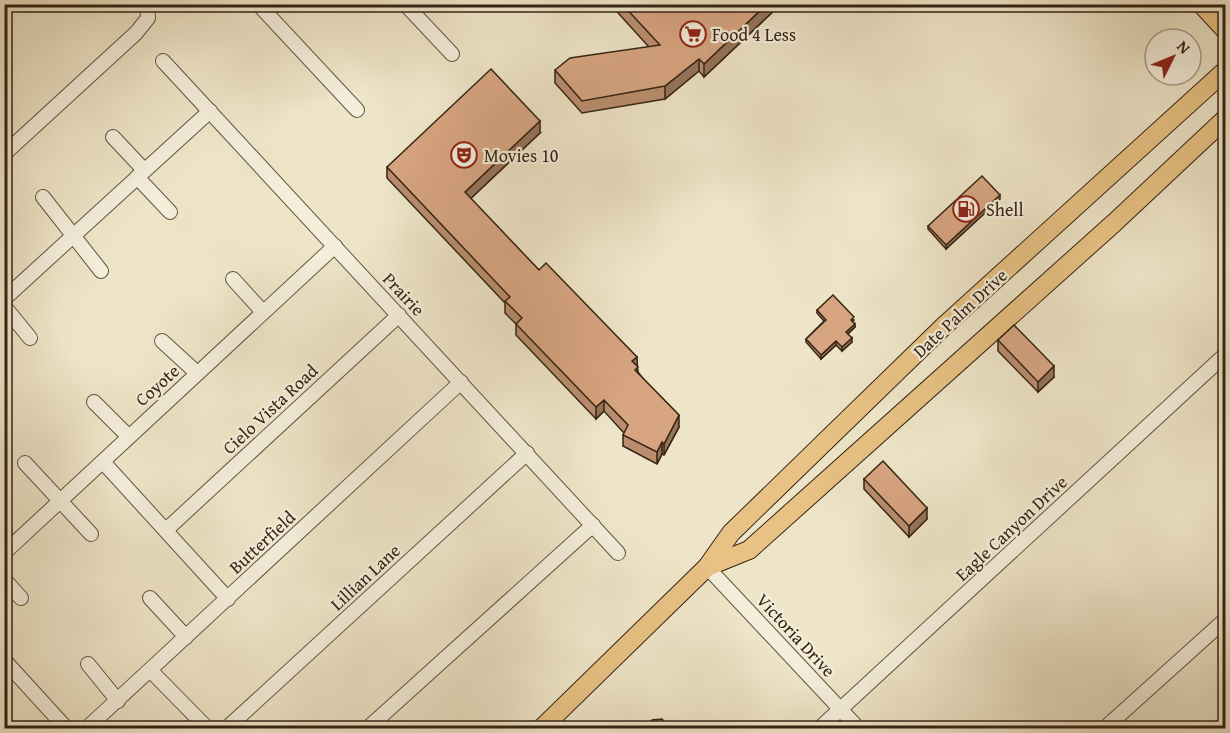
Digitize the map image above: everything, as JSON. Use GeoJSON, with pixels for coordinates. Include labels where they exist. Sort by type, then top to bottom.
{"type":"FeatureCollection","features":[{"type":"Feature","properties":{"kind":"main road"},"geometry":{"type":"LineString","coordinates":[[1201,4],[1226,31]]}},
{"type":"Feature","properties":{"kind":"main road","name":"Date Palm Drive"},"geometry":{"type":"LineString","coordinates":[[542,729],[707,567],[731,533],[944,326],[1226,70]]}},
{"type":"Feature","properties":{"kind":"main road","name":"Date Palm Drive"},"geometry":{"type":"LineString","coordinates":[[707,567],[749,550],[1114,223],[1226,118]]}},
{"type":"Feature","properties":{"kind":"street"},"geometry":{"type":"LineString","coordinates":[[4,154],[136,33],[148,18],[147,4]]}},
{"type":"Feature","properties":{"kind":"street"},"geometry":{"type":"LineString","coordinates":[[265,7],[357,110]]}},
{"type":"Feature","properties":{"kind":"street"},"geometry":{"type":"LineString","coordinates":[[414,8],[452,54]]}},
{"type":"Feature","properties":{"kind":"street","name":"Prairie"},"geometry":{"type":"LineString","coordinates":[[163,61],[618,553]]}},
{"type":"Feature","properties":{"kind":"street"},"geometry":{"type":"LineString","coordinates":[[30,338],[5,299],[73,234],[210,111]]}},
{"type":"Feature","properties":{"kind":"street"},"geometry":{"type":"LineString","coordinates":[[113,136],[170,212]]}},
{"type":"Feature","properties":{"kind":"street"},"geometry":{"type":"LineString","coordinates":[[43,196],[101,271]]}},
{"type":"Feature","properties":{"kind":"street","name":"Coyote"},"geometry":{"type":"LineString","coordinates":[[4,553],[262,311],[335,246]]}},
{"type":"Feature","properties":{"kind":"street"},"geometry":{"type":"LineString","coordinates":[[233,279],[262,311]]}},
{"type":"Feature","properties":{"kind":"street","name":"Cielo Vista Road"},"geometry":{"type":"LineString","coordinates":[[166,530],[399,315]]}},
{"type":"Feature","properties":{"kind":"street"},"geometry":{"type":"LineString","coordinates":[[162,341],[197,373]]}},
{"type":"Feature","properties":{"kind":"street","name":"Eagle Canyon Drive"},"geometry":{"type":"LineString","coordinates":[[820,729],[1226,354]]}},
{"type":"Feature","properties":{"kind":"street","name":"Butterfield"},"geometry":{"type":"LineString","coordinates":[[87,729],[461,382]]}},
{"type":"Feature","properties":{"kind":"street"},"geometry":{"type":"LineString","coordinates":[[94,402],[128,436]]}},
{"type":"Feature","properties":{"kind":"street","name":"Lillian Lane"},"geometry":{"type":"LineString","coordinates":[[227,729],[527,453]]}},
{"type":"Feature","properties":{"kind":"street"},"geometry":{"type":"LineString","coordinates":[[103,462],[228,599]]}},
{"type":"Feature","properties":{"kind":"street"},"geometry":{"type":"LineString","coordinates":[[25,463],[91,534]]}},
{"type":"Feature","properties":{"kind":"street"},"geometry":{"type":"LineString","coordinates":[[369,729],[593,525]]}},
{"type":"Feature","properties":{"kind":"street","name":"Victoria Drive"},"geometry":{"type":"LineString","coordinates":[[707,567],[858,729]]}},
{"type":"Feature","properties":{"kind":"street"},"geometry":{"type":"LineString","coordinates":[[4,579],[21,598]]}},
{"type":"Feature","properties":{"kind":"street"},"geometry":{"type":"LineString","coordinates":[[150,598],[186,637]]}},
{"type":"Feature","properties":{"kind":"street"},"geometry":{"type":"LineString","coordinates":[[1106,729],[1226,619]]}},
{"type":"Feature","properties":{"kind":"street"},"geometry":{"type":"LineString","coordinates":[[4,660],[66,729]]}},
{"type":"Feature","properties":{"kind":"street"},"geometry":{"type":"LineString","coordinates":[[88,664],[118,701]]}},
{"type":"Feature","properties":{"kind":"street"},"geometry":{"type":"LineString","coordinates":[[151,671],[207,729]]}},
{"type":"Feature","properties":{"kind":"building"},"geometry":{"type":"Polygon","coordinates":[[[622,4],[767,4],[704,64],[699,59],[665,86],[582,101],[555,70],[570,58],[660,45],[622,4]]]}},
{"type":"Feature","properties":{"kind":"building"},"geometry":{"type":"Polygon","coordinates":[[[491,69],[540,121],[465,192],[539,270],[546,263],[637,357],[632,361],[638,367],[635,370],[679,415],[664,444],[662,442],[657,452],[623,435],[628,425],[604,400],[596,407],[516,324],[522,318],[505,301],[510,297],[387,167],[491,69]]]}},
{"type":"Feature","properties":{"kind":"building"},"geometry":{"type":"Polygon","coordinates":[[[982,176],[1000,195],[946,245],[928,226],[982,176]]]}},
{"type":"Feature","properties":{"kind":"building"},"geometry":{"type":"Polygon","coordinates":[[[833,295],[854,317],[851,320],[855,324],[846,332],[852,338],[842,347],[836,341],[821,355],[806,339],[826,320],[817,310],[833,295]]]}},
{"type":"Feature","properties":{"kind":"building"},"geometry":{"type":"Polygon","coordinates":[[[1014,325],[1054,366],[1038,382],[998,340],[1014,325]]]}},
{"type":"Feature","properties":{"kind":"building"},"geometry":{"type":"Polygon","coordinates":[[[883,461],[927,508],[909,526],[864,479],[883,461]]]}},
{"type":"Feature","properties":{"kind":"building"},"geometry":{"type":"Polygon","coordinates":[[[662,719],[671,729],[643,729],[652,720],[662,719]]]}},
{"type":"Feature","properties":{"kind":"place","name":"Food 4 Less"},"geometry":{"type":"Point","coordinates":[693,34]}},
{"type":"Feature","properties":{"kind":"place","name":"Movies 10"},"geometry":{"type":"Point","coordinates":[464,155]}},
{"type":"Feature","properties":{"kind":"place","name":"Shell"},"geometry":{"type":"Point","coordinates":[966,209]}}]}
